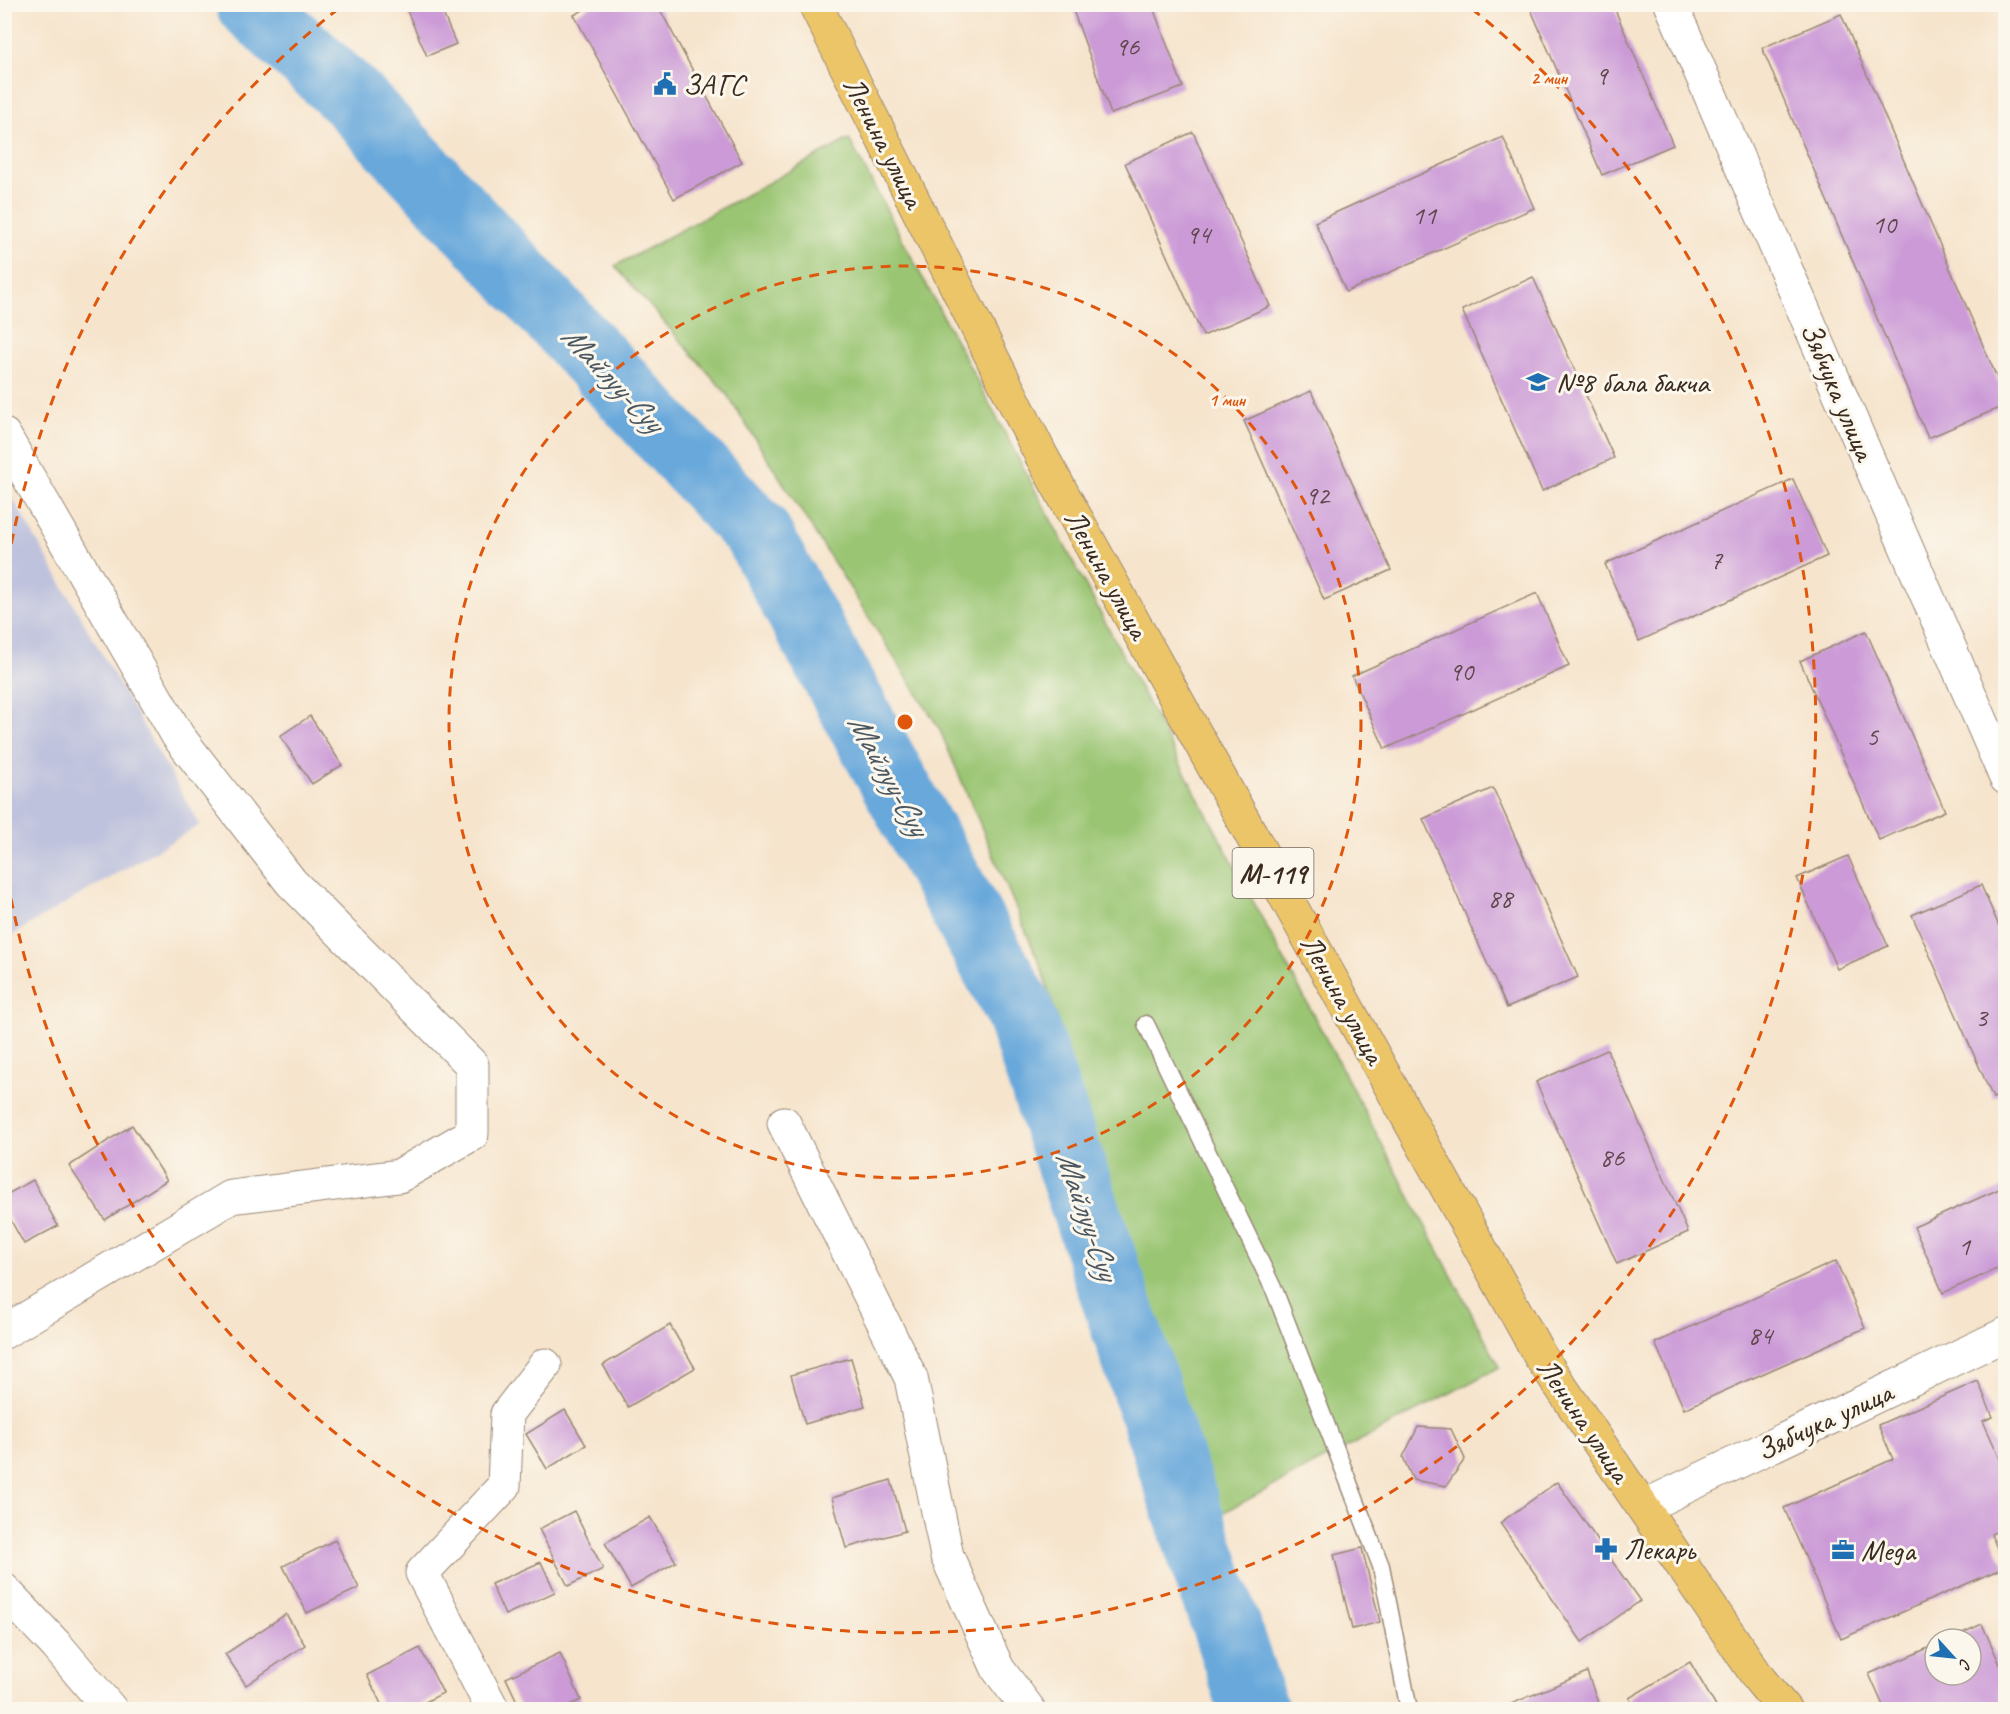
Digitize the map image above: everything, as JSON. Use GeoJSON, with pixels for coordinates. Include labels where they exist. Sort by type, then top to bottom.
{"type":"FeatureCollection","features":[{"type":"Feature","properties":{"kind":"main road","name":"Ленина улица"},"geometry":{"type":"LineString","coordinates":[[815,4],[1041,455],[1540,1356],[1760,1680],[1785,1710]]}},
{"type":"Feature","properties":{"kind":"street","name":"Зябчука улица"},"geometry":{"type":"LineString","coordinates":[[1671,4],[2006,778]]}},
{"type":"Feature","properties":{"kind":"street"},"geometry":{"type":"LineString","coordinates":[[4,435],[178,736],[291,882],[472,1065],[472,1134],[399,1176],[231,1197],[4,1332]]}},
{"type":"Feature","properties":{"kind":"street"},"geometry":{"type":"LineString","coordinates":[[784,1123],[911,1378],[947,1556],[998,1669],[1029,1710]]}},
{"type":"Feature","properties":{"kind":"street","name":"Зябчука улица"},"geometry":{"type":"LineString","coordinates":[[1643,1507],[2006,1334]]}},
{"type":"Feature","properties":{"kind":"street"},"geometry":{"type":"LineString","coordinates":[[493,1710],[422,1573],[504,1486],[507,1414],[546,1365]]}},
{"type":"Feature","properties":{"kind":"street"},"geometry":{"type":"LineString","coordinates":[[4,1590],[57,1646],[111,1710]]}},
{"type":"Feature","properties":{"kind":"lane"},"geometry":{"type":"LineString","coordinates":[[1146,1024],[1275,1292],[1381,1566],[1409,1710]]}},
{"type":"Feature","properties":{"kind":"shaded area"},"geometry":{"type":"Polygon","coordinates":[[[5,485],[200,825],[4,939],[5,485]]]}},
{"type":"Feature","properties":{"kind":"green space"},"geometry":{"type":"Polygon","coordinates":[[[849,139],[1500,1367],[1213,1518],[1041,967],[939,728],[726,393],[615,266],[849,139]]]}},
{"type":"Feature","properties":{"kind":"building"},"geometry":{"type":"Polygon","coordinates":[[[404,4],[439,4],[456,44],[427,56],[404,4]]]}},
{"type":"Feature","properties":{"kind":"building"},"geometry":{"type":"Polygon","coordinates":[[[594,4],[657,4],[742,162],[674,199],[574,15],[594,4]]]}},
{"type":"Feature","properties":{"kind":"building"},"geometry":{"type":"Polygon","coordinates":[[[1071,5],[1152,5],[1183,87],[1111,114],[1071,5]]]}},
{"type":"Feature","properties":{"kind":"building"},"geometry":{"type":"Polygon","coordinates":[[[1529,5],[1613,5],[1673,145],[1602,175],[1529,5]]]}},
{"type":"Feature","properties":{"kind":"building"},"geometry":{"type":"Polygon","coordinates":[[[1841,14],[2006,399],[2006,405],[1928,438],[1762,48],[1841,14]]]}},
{"type":"Feature","properties":{"kind":"building"},"geometry":{"type":"Polygon","coordinates":[[[1193,132],[1270,306],[1203,336],[1125,163],[1193,132]]]}},
{"type":"Feature","properties":{"kind":"building"},"geometry":{"type":"Polygon","coordinates":[[[1503,137],[1534,208],[1346,292],[1315,222],[1503,137]]]}},
{"type":"Feature","properties":{"kind":"building"},"geometry":{"type":"Polygon","coordinates":[[[1533,277],[1614,458],[1542,491],[1462,310],[1533,277]]]}},
{"type":"Feature","properties":{"kind":"building"},"geometry":{"type":"Polygon","coordinates":[[[1311,391],[1391,570],[1324,600],[1244,421],[1311,391]]]}},
{"type":"Feature","properties":{"kind":"building"},"geometry":{"type":"Polygon","coordinates":[[[1793,479],[1827,556],[1639,641],[1605,564],[1793,479]]]}},
{"type":"Feature","properties":{"kind":"building"},"geometry":{"type":"Polygon","coordinates":[[[1537,593],[1569,666],[1385,749],[1352,676],[1537,593]]]}},
{"type":"Feature","properties":{"kind":"building"},"geometry":{"type":"Polygon","coordinates":[[[1866,631],[1945,811],[1879,840],[1800,661],[1866,631]]]}},
{"type":"Feature","properties":{"kind":"building"},"geometry":{"type":"Polygon","coordinates":[[[310,716],[342,765],[312,784],[280,736],[310,716]]]}},
{"type":"Feature","properties":{"kind":"building"},"geometry":{"type":"Polygon","coordinates":[[[1493,788],[1578,977],[1507,1008],[1423,819],[1493,788]]]}},
{"type":"Feature","properties":{"kind":"building"},"geometry":{"type":"Polygon","coordinates":[[[1848,856],[1888,946],[1837,969],[1797,878],[1848,856]]]}},
{"type":"Feature","properties":{"kind":"building"},"geometry":{"type":"Polygon","coordinates":[[[1981,885],[2006,942],[2006,1093],[1993,1098],[1912,915],[1981,885]]]}},
{"type":"Feature","properties":{"kind":"building"},"geometry":{"type":"Polygon","coordinates":[[[1607,1050],[1688,1232],[1617,1264],[1536,1082],[1607,1050]]]}},
{"type":"Feature","properties":{"kind":"building"},"geometry":{"type":"Polygon","coordinates":[[[132,1125],[167,1180],[105,1220],[69,1166],[132,1125]]]}},
{"type":"Feature","properties":{"kind":"building"},"geometry":{"type":"Polygon","coordinates":[[[33,1180],[58,1226],[24,1244],[4,1208],[4,1196],[33,1180]]]}},
{"type":"Feature","properties":{"kind":"building"},"geometry":{"type":"Polygon","coordinates":[[[2006,1186],[2006,1265],[1943,1293],[1914,1227],[2006,1186]]]}},
{"type":"Feature","properties":{"kind":"building"},"geometry":{"type":"Polygon","coordinates":[[[1836,1261],[1865,1328],[1684,1409],[1655,1343],[1836,1261]]]}},
{"type":"Feature","properties":{"kind":"building"},"geometry":{"type":"Polygon","coordinates":[[[670,1325],[695,1368],[628,1407],[603,1365],[670,1325]]]}},
{"type":"Feature","properties":{"kind":"building"},"geometry":{"type":"Polygon","coordinates":[[[851,1358],[865,1406],[805,1424],[791,1375],[851,1358]]]}},
{"type":"Feature","properties":{"kind":"building"},"geometry":{"type":"Polygon","coordinates":[[[1978,1381],[1993,1417],[1983,1421],[2006,1472],[2006,1528],[1991,1534],[2005,1567],[1841,1639],[1784,1508],[1893,1459],[1878,1425],[1978,1381]]]}},
{"type":"Feature","properties":{"kind":"building"},"geometry":{"type":"Polygon","coordinates":[[[565,1410],[586,1445],[547,1469],[526,1434],[565,1410]]]}},
{"type":"Feature","properties":{"kind":"building"},"geometry":{"type":"Polygon","coordinates":[[[1418,1427],[1451,1429],[1465,1459],[1446,1486],[1413,1480],[1403,1457],[1418,1427]]]}},
{"type":"Feature","properties":{"kind":"building"},"geometry":{"type":"Polygon","coordinates":[[[891,1480],[905,1531],[846,1548],[832,1498],[891,1480]]]}},
{"type":"Feature","properties":{"kind":"building"},"geometry":{"type":"Polygon","coordinates":[[[1557,1482],[1640,1601],[1582,1642],[1500,1523],[1557,1482]]]}},
{"type":"Feature","properties":{"kind":"building"},"geometry":{"type":"Polygon","coordinates":[[[574,1511],[603,1569],[568,1586],[539,1529],[574,1511]]]}},
{"type":"Feature","properties":{"kind":"building"},"geometry":{"type":"Polygon","coordinates":[[[650,1517],[676,1562],[631,1588],[605,1543],[650,1517]]]}},
{"type":"Feature","properties":{"kind":"building"},"geometry":{"type":"Polygon","coordinates":[[[335,1540],[359,1588],[307,1613],[283,1566],[335,1540]]]}},
{"type":"Feature","properties":{"kind":"building"},"geometry":{"type":"Polygon","coordinates":[[[1362,1548],[1380,1622],[1352,1629],[1334,1555],[1362,1548]]]}},
{"type":"Feature","properties":{"kind":"building"},"geometry":{"type":"Polygon","coordinates":[[[541,1562],[555,1592],[505,1615],[491,1584],[541,1562]]]}},
{"type":"Feature","properties":{"kind":"building"},"geometry":{"type":"Polygon","coordinates":[[[286,1614],[305,1645],[246,1685],[225,1654],[286,1614]]]}},
{"type":"Feature","properties":{"kind":"building"},"geometry":{"type":"Polygon","coordinates":[[[1982,1624],[2006,1678],[2006,1706],[1997,1710],[1885,1710],[1869,1674],[1923,1650],[1923,1687],[1983,1687],[1983,1627],[1975,1627],[1982,1624]]]}},
{"type":"Feature","properties":{"kind":"building"},"geometry":{"type":"Polygon","coordinates":[[[420,1648],[443,1693],[410,1710],[384,1710],[367,1675],[420,1648]]]}},
{"type":"Feature","properties":{"kind":"building"},"geometry":{"type":"Polygon","coordinates":[[[560,1653],[581,1700],[560,1710],[521,1710],[506,1678],[560,1653]]]}},
{"type":"Feature","properties":{"kind":"building"},"geometry":{"type":"Polygon","coordinates":[[[1690,1662],[1718,1710],[1636,1710],[1629,1698],[1690,1662]]]}},
{"type":"Feature","properties":{"kind":"building"},"geometry":{"type":"Polygon","coordinates":[[[1587,1672],[1598,1702],[1579,1710],[1497,1710],[1587,1672]]]}},
{"type":"Feature","properties":{"kind":"waterway","name":"Майлуу-Суу"},"geometry":{"type":"LineString","coordinates":[[250,4],[352,98],[757,533],[1018,1008],[1254,1710]]}},
{"type":"Feature","properties":{"kind":"place","name":"ЗАГС"},"geometry":{"type":"Point","coordinates":[665,84]}},
{"type":"Feature","properties":{"kind":"place","name":"№8 бала бакча"},"geometry":{"type":"Point","coordinates":[1538,382]}},
{"type":"Feature","properties":{"kind":"place","name":"Лекарь"},"geometry":{"type":"Point","coordinates":[1606,1549]}},
{"type":"Feature","properties":{"kind":"place","name":"Mega"},"geometry":{"type":"Point","coordinates":[1843,1550]}}]}
